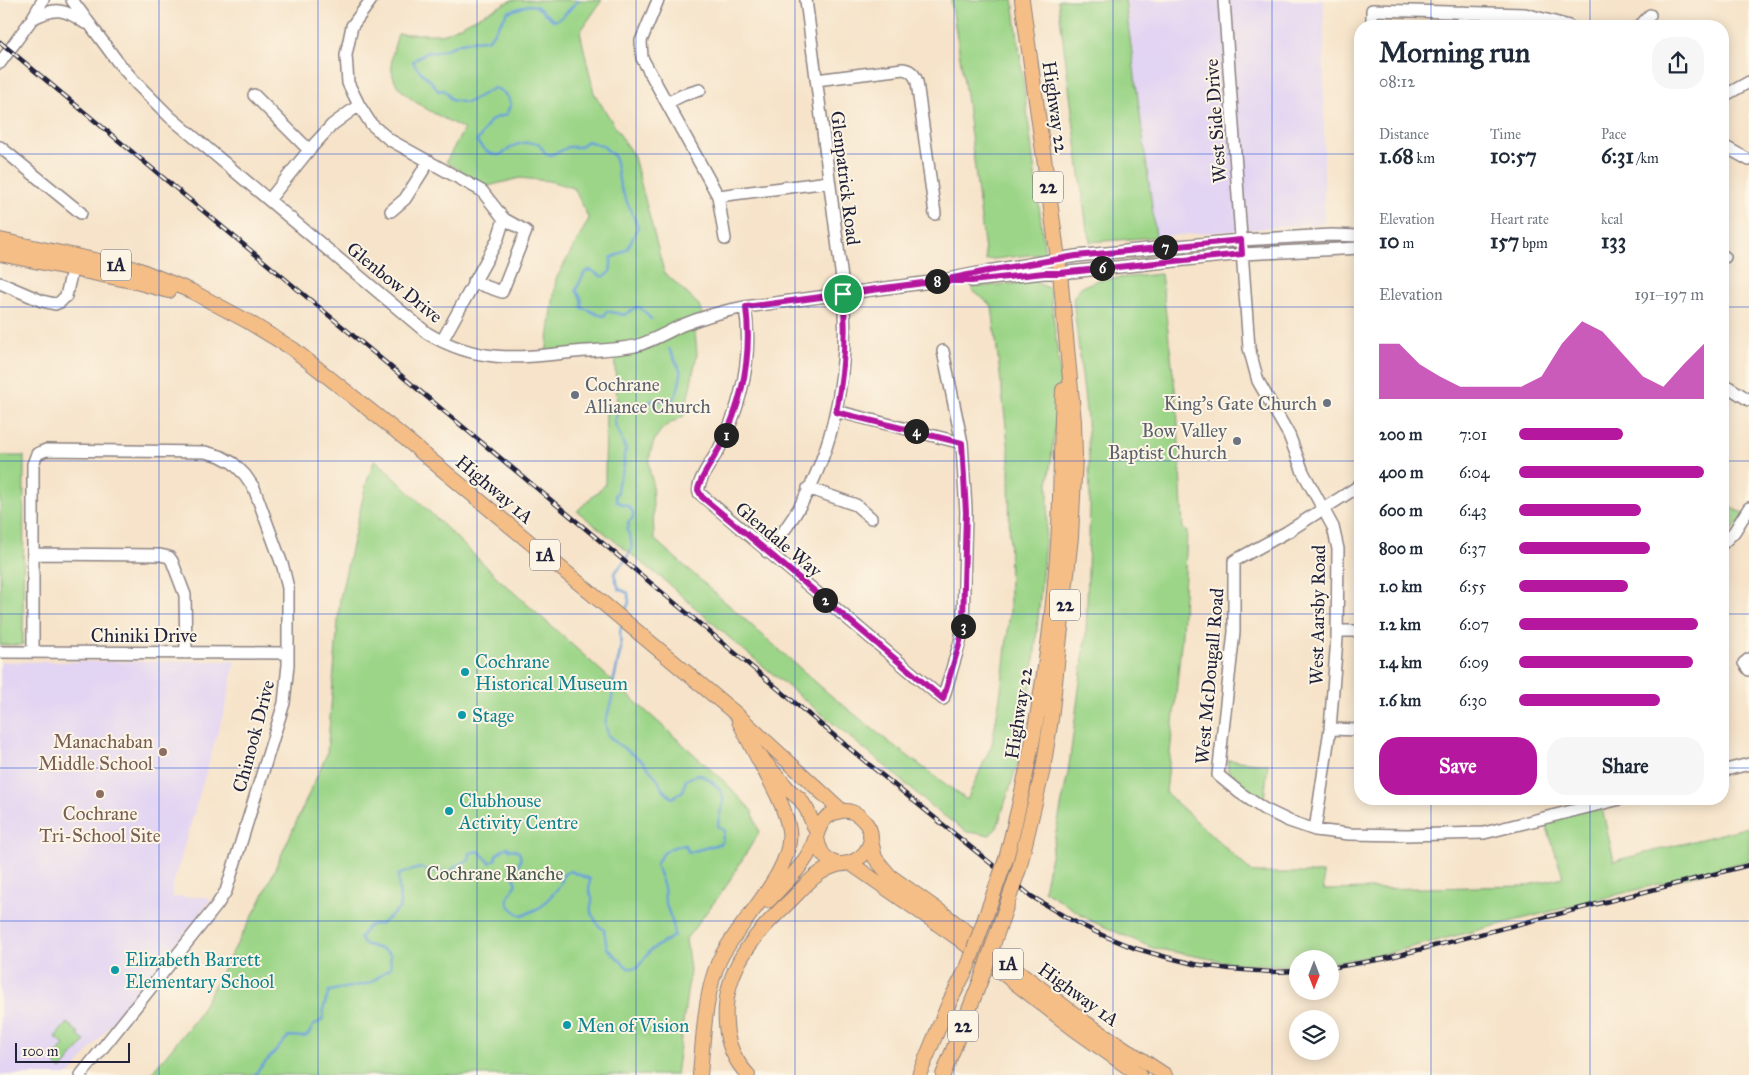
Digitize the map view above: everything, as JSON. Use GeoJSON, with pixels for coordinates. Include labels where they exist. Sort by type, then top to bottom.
{"type":"FeatureCollection","features":[{"type":"Feature","properties":{"kind":"main road","name":"Highway 22"},"geometry":{"type":"LineString","coordinates":[[943,1075],[982,977],[1019,869],[1043,769],[1057,679],[1071,537],[1075,457],[1074,422],[1060,273],[1022,0]]}},
{"type":"Feature","properties":{"kind":"main road","name":"Highway 1A"},"geometry":{"type":"LineString","coordinates":[[0,240],[74,263]]}},
{"type":"Feature","properties":{"kind":"main road","name":"Highway 1A"},"geometry":{"type":"LineString","coordinates":[[0,254],[136,270],[192,291],[293,349],[390,426],[735,713],[842,811]]}},
{"type":"Feature","properties":{"kind":"main road","name":"Highway 22"},"geometry":{"type":"LineString","coordinates":[[919,1075],[949,1003],[968,966],[1006,859],[1023,796],[1032,750],[1054,586],[1059,526],[1066,337]]}},
{"type":"Feature","properties":{"kind":"main road","name":"Highway 1A"},"geometry":{"type":"LineString","coordinates":[[735,713],[752,747],[789,790],[800,799],[807,810],[817,836]]}},
{"type":"Feature","properties":{"kind":"main road"},"geometry":{"type":"LineString","coordinates":[[700,1075],[711,985],[720,960],[776,878],[785,861],[788,847],[789,832],[781,803],[752,747]]}},
{"type":"Feature","properties":{"kind":"main road"},"geometry":{"type":"LineString","coordinates":[[738,931],[790,877],[805,858],[817,836],[820,825],[826,818],[833,813],[842,811],[858,815],[864,821],[870,836],[869,845],[859,860],[826,868],[808,883],[760,931],[736,967],[729,984],[725,1010],[727,1042],[739,1066],[748,1075]]}},
{"type":"Feature","properties":{"kind":"main road"},"geometry":{"type":"LineString","coordinates":[[817,836],[818,846],[827,858],[846,864]]}},
{"type":"Feature","properties":{"kind":"main road","name":"Highway 1A"},"geometry":{"type":"LineString","coordinates":[[870,836],[875,858],[890,876],[945,915],[1086,1023],[1165,1075]]}},
{"type":"Feature","properties":{"kind":"main road","name":"Highway 1A"},"geometry":{"type":"LineString","coordinates":[[846,864],[959,939],[1080,1034],[1139,1075]]}},
{"type":"Feature","properties":{"kind":"main road"},"geometry":{"type":"LineString","coordinates":[[908,1075],[924,1051],[949,1003]]}},
{"type":"Feature","properties":{"kind":"street"},"geometry":{"type":"LineString","coordinates":[[0,63],[32,19],[43,0]]}},
{"type":"Feature","properties":{"kind":"street","name":"Glenbow Drive"},"geometry":{"type":"LineString","coordinates":[[72,0],[116,61],[156,104],[269,200],[428,333],[442,342],[470,352],[494,357],[513,358],[614,349],[636,345],[717,312],[938,281],[1076,256],[1241,240],[1331,235],[1354,236]]}},
{"type":"Feature","properties":{"kind":"street"},"geometry":{"type":"LineString","coordinates":[[371,0],[352,26],[346,55],[348,83],[371,124],[390,140],[482,191],[504,218],[526,231],[502,292],[474,282]]}},
{"type":"Feature","properties":{"kind":"street"},"geometry":{"type":"LineString","coordinates":[[658,0],[641,41],[641,54],[644,63],[718,196],[725,239]]}},
{"type":"Feature","properties":{"kind":"street","name":"Glenpatrick Road"},"geometry":{"type":"LineString","coordinates":[[767,552],[789,522],[808,488],[826,447],[842,381],[845,347],[843,294],[806,0]]}},
{"type":"Feature","properties":{"kind":"street","name":"West Side Drive"},"geometry":{"type":"LineString","coordinates":[[1224,0],[1241,240]]}},
{"type":"Feature","properties":{"kind":"street"},"geometry":{"type":"LineString","coordinates":[[1372,20],[1372,10],[1525,14],[1547,20]]}},
{"type":"Feature","properties":{"kind":"street"},"geometry":{"type":"LineString","coordinates":[[32,19],[49,12],[65,11],[92,28]]}},
{"type":"Feature","properties":{"kind":"street"},"geometry":{"type":"LineString","coordinates":[[1463,12],[1463,20]]}},
{"type":"Feature","properties":{"kind":"street"},"geometry":{"type":"LineString","coordinates":[[1645,20],[1650,15]]}},
{"type":"Feature","properties":{"kind":"street"},"geometry":{"type":"LineString","coordinates":[[816,80],[903,69],[914,75],[917,82],[935,214]]}},
{"type":"Feature","properties":{"kind":"street"},"geometry":{"type":"LineString","coordinates":[[1729,93],[1749,82]]}},
{"type":"Feature","properties":{"kind":"street"},"geometry":{"type":"LineString","coordinates":[[667,103],[683,95],[700,90]]}},
{"type":"Feature","properties":{"kind":"street"},"geometry":{"type":"LineString","coordinates":[[254,95],[309,150]]}},
{"type":"Feature","properties":{"kind":"street"},"geometry":{"type":"LineString","coordinates":[[269,200],[309,150],[332,125],[359,105]]}},
{"type":"Feature","properties":{"kind":"street"},"geometry":{"type":"LineString","coordinates":[[0,147],[81,213]]}},
{"type":"Feature","properties":{"kind":"street"},"geometry":{"type":"LineString","coordinates":[[1729,149],[1749,160]]}},
{"type":"Feature","properties":{"kind":"street"},"geometry":{"type":"LineString","coordinates":[[390,211],[405,199],[429,161]]}},
{"type":"Feature","properties":{"kind":"street"},"geometry":{"type":"LineString","coordinates":[[718,196],[829,182]]}},
{"type":"Feature","properties":{"kind":"street"},"geometry":{"type":"LineString","coordinates":[[442,342],[497,241],[504,218]]}},
{"type":"Feature","properties":{"kind":"street","name":"West Aarsby Road"},"geometry":{"type":"LineString","coordinates":[[1241,240],[1249,348],[1258,381],[1290,435],[1303,472],[1333,527],[1338,549],[1337,631],[1330,729],[1315,830]]}},
{"type":"Feature","properties":{"kind":"street","name":"Glenbow Drive"},"geometry":{"type":"LineString","coordinates":[[938,281],[971,281],[1242,254],[1354,248]]}},
{"type":"Feature","properties":{"kind":"street"},"geometry":{"type":"LineString","coordinates":[[0,283],[42,301],[56,304],[66,296],[74,263]]}},
{"type":"Feature","properties":{"kind":"street","name":"Glendale Way"},"geometry":{"type":"LineString","coordinates":[[746,307],[748,346],[741,393],[728,432],[698,487],[702,497],[943,699],[960,642],[963,622],[966,512],[965,467],[962,443]]}},
{"type":"Feature","properties":{"kind":"street"},"geometry":{"type":"LineString","coordinates":[[836,412],[962,443],[943,351]]}},
{"type":"Feature","properties":{"kind":"street"},"geometry":{"type":"LineString","coordinates":[[1729,387],[1749,400]]}},
{"type":"Feature","properties":{"kind":"street","name":"Chinook Drive"},"geometry":{"type":"LineString","coordinates":[[33,652],[33,464],[37,454],[42,451],[195,451],[220,456],[238,467],[254,488],[284,567],[288,596],[288,672],[282,710],[226,892],[81,1075]]}},
{"type":"Feature","properties":{"kind":"street"},"geometry":{"type":"LineString","coordinates":[[808,488],[852,503],[871,518]]}},
{"type":"Feature","properties":{"kind":"street"},"geometry":{"type":"LineString","coordinates":[[1322,509],[1354,489]]}},
{"type":"Feature","properties":{"kind":"street"},"geometry":{"type":"LineString","coordinates":[[1729,538],[1744,526],[1749,508]]}},
{"type":"Feature","properties":{"kind":"street","name":"West McDougall Road"},"geometry":{"type":"LineString","coordinates":[[1322,509],[1287,532],[1234,561],[1234,632],[1218,775],[1264,809],[1290,821],[1315,830],[1349,834],[1484,833],[1596,805]]}},
{"type":"Feature","properties":{"kind":"street"},"geometry":{"type":"LineString","coordinates":[[33,554],[160,555],[169,557],[174,564],[186,599],[186,653]]}},
{"type":"Feature","properties":{"kind":"street"},"geometry":{"type":"LineString","coordinates":[[1337,631],[1354,631]]}},
{"type":"Feature","properties":{"kind":"street","name":"Chiniki Drive"},"geometry":{"type":"LineString","coordinates":[[0,652],[288,653]]}},
{"type":"Feature","properties":{"kind":"street"},"geometry":{"type":"LineString","coordinates":[[1749,660],[1744,662],[1749,670]]}},
{"type":"Feature","properties":{"kind":"street"},"geometry":{"type":"LineString","coordinates":[[1330,729],[1354,730]]}},
{"type":"Feature","properties":{"kind":"street"},"geometry":{"type":"LineString","coordinates":[[1729,769],[1749,764]]}},
{"type":"Feature","properties":{"kind":"shaded area"},"geometry":{"type":"Polygon","coordinates":[[[1126,0],[1324,0],[1324,223],[1156,237],[1126,0]]]}},
{"type":"Feature","properties":{"kind":"shaded area","name":"Cochrane Tri-School Site"},"geometry":{"type":"Polygon","coordinates":[[[235,661],[227,701],[172,888],[172,897],[207,897],[211,900],[70,1075],[0,1075],[0,662],[235,661]]]}},
{"type":"Feature","properties":{"kind":"green space"},"geometry":{"type":"Polygon","coordinates":[[[512,0],[602,0],[580,32],[594,93],[634,157],[664,272],[699,305],[706,326],[695,332],[697,354],[684,416],[661,430],[651,450],[649,465],[652,479],[654,539],[828,693],[889,742],[967,800],[992,744],[1001,691],[1010,612],[1009,452],[992,306],[972,290],[972,287],[1036,282],[1050,289],[1061,381],[1048,484],[1048,510],[1033,673],[1019,759],[997,828],[990,835],[967,832],[933,808],[891,771],[740,647],[665,581],[577,511],[605,485],[606,405],[617,402],[614,349],[546,355],[556,279],[589,219],[574,188],[549,181],[520,178],[484,187],[446,162],[464,129],[413,100],[397,84],[392,71],[392,55],[398,34],[444,34],[512,0]]]}},
{"type":"Feature","properties":{"kind":"green space"},"geometry":{"type":"Polygon","coordinates":[[[951,0],[1013,0],[1045,253],[986,260],[966,95],[951,0]]]}},
{"type":"Feature","properties":{"kind":"green space"},"geometry":{"type":"Polygon","coordinates":[[[1058,0],[1125,0],[1156,237],[1090,242],[1058,0]]]}},
{"type":"Feature","properties":{"kind":"green space"},"geometry":{"type":"Polygon","coordinates":[[[1161,274],[1177,405],[1183,529],[1187,531],[1182,634],[1166,793],[1253,873],[1323,873],[1324,890],[1525,886],[1563,877],[1544,818],[1597,805],[1601,805],[1614,861],[1749,827],[1749,861],[1388,953],[1339,961],[1339,950],[1289,950],[1289,966],[1232,963],[1153,948],[1091,921],[1044,890],[1068,773],[1086,636],[1090,506],[1089,460],[1087,419],[1073,298],[1081,287],[1098,280],[1161,274]]]}},
{"type":"Feature","properties":{"kind":"green space"},"geometry":{"type":"Polygon","coordinates":[[[0,456],[24,456],[23,645],[0,645],[0,456]]]}},
{"type":"Feature","properties":{"kind":"green space","name":"Cochrane Ranche"},"geometry":{"type":"Polygon","coordinates":[[[375,459],[500,580],[725,782],[752,811],[759,832],[725,888],[686,939],[690,971],[676,1075],[150,1075],[197,1017],[260,902],[327,754],[340,598],[366,484],[375,459]]]}},
{"type":"Feature","properties":{"kind":"green space"},"geometry":{"type":"Polygon","coordinates":[[[1729,507],[1746,514],[1729,534],[1729,507]]]}},
{"type":"Feature","properties":{"kind":"green space"},"geometry":{"type":"Polygon","coordinates":[[[1228,760],[1268,764],[1264,801],[1230,775],[1228,760]]]}},
{"type":"Feature","properties":{"kind":"green space"},"geometry":{"type":"Polygon","coordinates":[[[67,1023],[85,1041],[61,1070],[55,1064],[60,1058],[56,1055],[64,1045],[55,1037],[67,1023]]]}},
{"type":"Feature","properties":{"kind":"waterway"},"geometry":{"type":"LineString","coordinates":[[579,0],[562,17],[554,21],[536,6],[529,5],[508,12],[489,39],[460,43],[441,51],[427,52],[413,61],[415,66],[433,83],[438,91],[443,90],[446,92],[451,100],[467,103],[494,88],[507,96],[511,104],[506,115],[491,121],[477,141],[488,152],[498,155],[519,144],[538,143],[546,154],[549,155],[568,147],[580,147],[587,141],[603,146],[615,157],[620,186],[638,227],[628,248],[611,258],[610,272],[603,277],[590,270],[585,272],[576,290],[581,298],[582,308],[604,316],[607,311],[624,315],[637,307],[641,308],[651,319]]}},
{"type":"Feature","properties":{"kind":"waterway"},"geometry":{"type":"LineString","coordinates":[[624,615],[629,602],[628,593],[619,589],[614,574],[630,554],[631,543],[627,530],[628,522],[633,518],[633,512],[628,506],[617,502],[615,495],[618,492],[617,488],[624,466],[626,450],[614,421],[621,405],[633,407],[651,402],[652,400],[667,401],[674,398],[679,386],[680,370],[669,349]]}},
{"type":"Feature","properties":{"kind":"waterway"},"geometry":{"type":"LineString","coordinates":[[254,1075],[289,1036],[304,1037],[308,1035],[313,1026],[322,1020],[329,991],[372,982],[391,967],[390,954],[384,950],[364,944],[360,938],[371,925],[381,924],[399,909],[398,875],[407,872],[421,868],[431,871],[451,872],[455,866],[469,860],[470,853],[479,851],[490,863],[495,860],[497,854],[507,847],[510,850],[513,849],[519,852],[521,859],[512,874],[515,885],[508,898],[508,903],[512,909],[522,916],[541,907],[560,886],[564,874],[570,871],[590,879],[591,913],[599,926],[604,930],[607,948],[628,968],[637,968],[651,950],[674,936],[673,924],[665,902],[664,887],[656,864],[668,850],[676,847],[685,845],[688,851],[691,852],[722,843],[724,830],[718,827],[723,798],[722,793],[715,785],[698,774],[686,780],[683,791],[672,798],[662,789],[657,778],[641,760],[608,735],[605,723],[612,699],[613,684],[621,648],[621,626]]}},
{"type":"Feature","properties":{"kind":"railway"},"geometry":{"type":"LineString","coordinates":[[0,42],[866,762],[1031,896],[1067,918],[1134,948],[1194,964],[1230,969],[1289,971]]}},
{"type":"Feature","properties":{"kind":"railway"},"geometry":{"type":"LineString","coordinates":[[1339,966],[1383,959],[1749,865]]}},
{"type":"Feature","properties":{"kind":"place","name":"Cochrane Alliance Church"},"geometry":{"type":"Point","coordinates":[575,395]}},
{"type":"Feature","properties":{"kind":"place","name":"King's Gate Church"},"geometry":{"type":"Point","coordinates":[1327,403]}},
{"type":"Feature","properties":{"kind":"place","name":"Bow Valley Baptist Church"},"geometry":{"type":"Point","coordinates":[1237,441]}},
{"type":"Feature","properties":{"kind":"place","name":"Cochrane Historical Museum"},"geometry":{"type":"Point","coordinates":[465,672]}},
{"type":"Feature","properties":{"kind":"place","name":"Stage"},"geometry":{"type":"Point","coordinates":[462,715]}},
{"type":"Feature","properties":{"kind":"place","name":"Manachaban Middle School"},"geometry":{"type":"Point","coordinates":[163,752]}},
{"type":"Feature","properties":{"kind":"place","name":"Cochrane Tri-School Site"},"geometry":{"type":"Point","coordinates":[100,794]}},
{"type":"Feature","properties":{"kind":"place","name":"Clubhouse Activity Centre"},"geometry":{"type":"Point","coordinates":[449,811]}},
{"type":"Feature","properties":{"kind":"place","name":"Elizabeth Barrett Elementary School"},"geometry":{"type":"Point","coordinates":[115,970]}},
{"type":"Feature","properties":{"kind":"place","name":"Men of Vision"},"geometry":{"type":"Point","coordinates":[567,1025]}},
{"type":"Feature","properties":{"kind":"route"},"geometry":{"type":"LineString","coordinates":[[843,294],[746,307],[749,334],[741,393],[728,432],[700,482],[698,490],[702,497],[943,699],[960,642],[963,622],[966,512],[962,443],[836,412],[842,381],[845,347],[845,307],[843,294],[938,281],[971,281],[1242,254],[1241,240],[1076,256],[938,281],[853,292],[843,294]]}}]}
